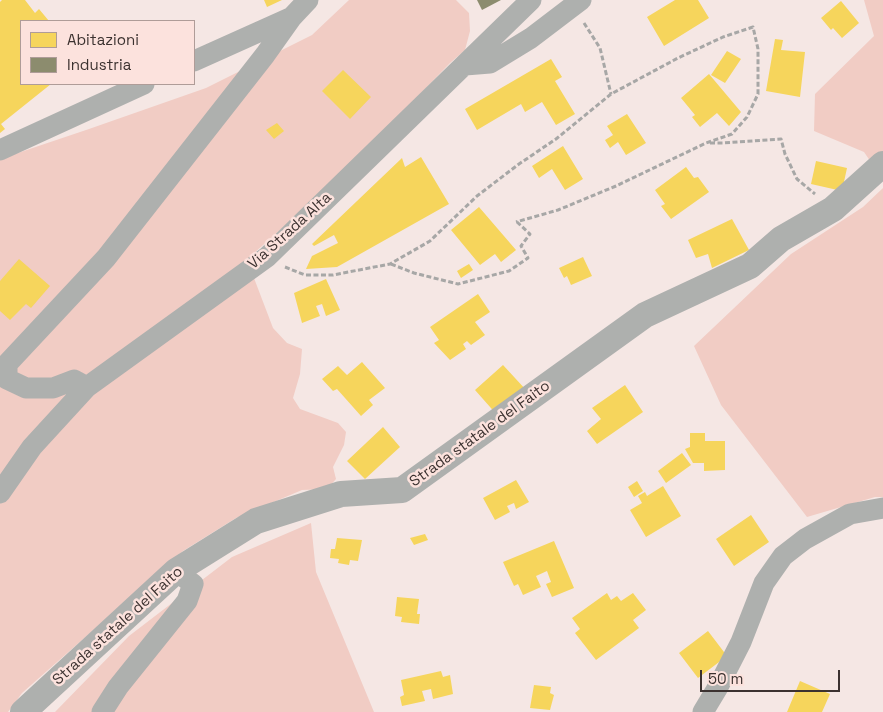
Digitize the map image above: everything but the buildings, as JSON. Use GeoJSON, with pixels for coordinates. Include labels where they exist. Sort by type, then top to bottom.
{"type":"FeatureCollection","features":[{"type":"Feature","properties":{"kind":"street"},"geometry":{"type":"LineString","coordinates":[[87,387],[74,380],[53,388],[26,388],[7,379],[6,364],[106,258],[265,55],[292,17],[308,0]]}},
{"type":"Feature","properties":{"kind":"street","name":"Via Strada Alta"},"geometry":{"type":"LineString","coordinates":[[0,493],[32,447],[87,387],[267,257],[531,0]]}},
{"type":"Feature","properties":{"kind":"street"},"geometry":{"type":"LineString","coordinates":[[465,65],[490,63],[531,38],[577,3]]}},
{"type":"Feature","properties":{"kind":"street"},"geometry":{"type":"LineString","coordinates":[[195,61],[292,17]]}},
{"type":"Feature","properties":{"kind":"street"},"geometry":{"type":"LineString","coordinates":[[0,150],[142,85]]}},
{"type":"Feature","properties":{"kind":"street","name":"Strada statale del Faito"},"geometry":{"type":"LineString","coordinates":[[23,712],[176,571],[256,521],[341,494],[402,490],[646,315],[750,266],[781,240],[833,209],[883,164]]}},
{"type":"Feature","properties":{"kind":"street"},"geometry":{"type":"LineString","coordinates":[[703,712],[740,642],[764,582],[784,556],[805,539],[850,514],[883,508]]}},
{"type":"Feature","properties":{"kind":"street"},"geometry":{"type":"LineString","coordinates":[[102,712],[118,687],[187,601],[193,584],[176,571]]}},
{"type":"Feature","properties":{"kind":"path"},"geometry":{"type":"LineString","coordinates":[[577,3],[600,48],[611,94]]}},
{"type":"Feature","properties":{"kind":"path"},"geometry":{"type":"LineString","coordinates":[[267,257],[305,275],[333,275],[390,264],[430,241],[476,196],[556,139],[611,94],[714,41],[753,27],[758,49],[758,94],[747,117],[732,134],[706,143],[608,190],[558,210],[516,222],[530,234],[521,246],[528,258],[509,271],[458,284],[414,273],[390,264]]}},
{"type":"Feature","properties":{"kind":"path"},"geometry":{"type":"LineString","coordinates":[[706,143],[781,138],[785,154],[797,179],[833,209]]}},
{"type":"Feature","properties":{"kind":"shaded area"},"geometry":{"type":"Polygon","coordinates":[[[349,0],[456,0],[469,13],[470,31],[465,50],[450,63],[373,143],[253,254],[250,259],[249,265],[273,328],[287,343],[302,349],[300,374],[293,398],[300,409],[338,423],[346,432],[344,445],[333,467],[336,479],[327,489],[302,490],[236,518],[183,551],[22,693],[8,712],[0,712],[0,159],[206,88],[312,35],[349,0]]]}},
{"type":"Feature","properties":{"kind":"shaded area"},"geometry":{"type":"Polygon","coordinates":[[[864,0],[883,0],[883,180],[864,152],[814,131],[815,94],[874,36],[864,0]]]}},
{"type":"Feature","properties":{"kind":"shaded area"},"geometry":{"type":"Polygon","coordinates":[[[883,188],[883,497],[875,497],[807,517],[721,405],[694,346],[791,254],[863,207],[883,188]]]}},
{"type":"Feature","properties":{"kind":"shaded area"},"geometry":{"type":"Polygon","coordinates":[[[311,523],[316,572],[374,712],[55,712],[129,636],[232,557],[311,523]]]}}]}
